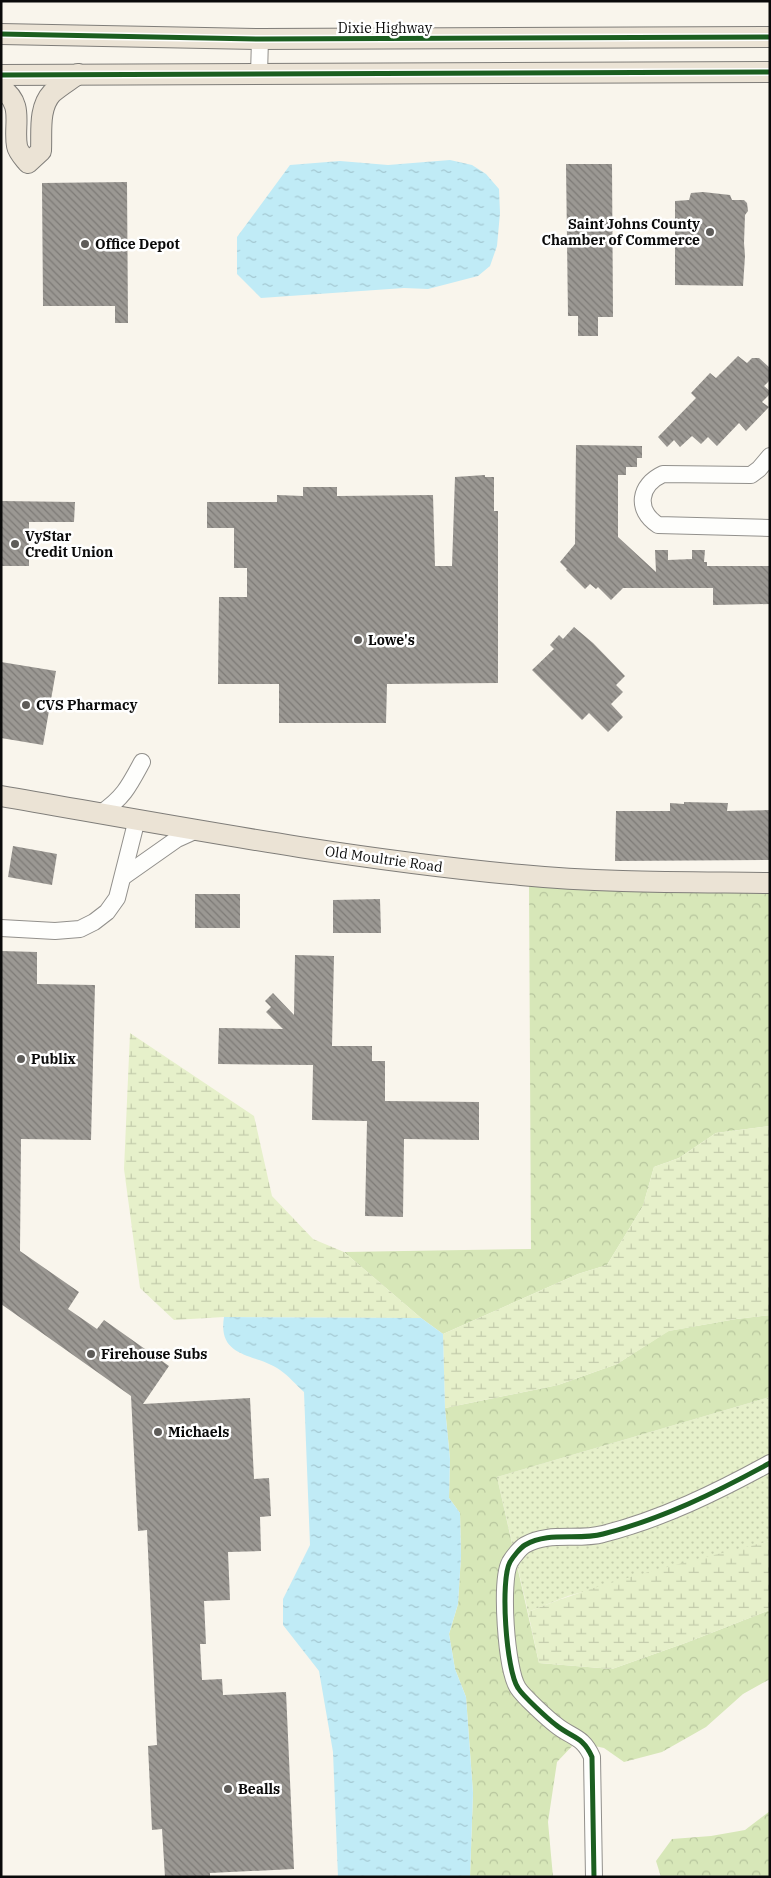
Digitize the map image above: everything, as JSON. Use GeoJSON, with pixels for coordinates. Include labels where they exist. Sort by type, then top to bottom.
{"type":"FeatureCollection","features":[{"type":"Feature","properties":{"kind":"main road","name":"Dixie Highway"},"geometry":{"type":"LineString","coordinates":[[1,34],[260,39],[770,37]]}},
{"type":"Feature","properties":{"kind":"main road"},"geometry":{"type":"LineString","coordinates":[[1,76],[78,74],[770,72]]}},
{"type":"Feature","properties":{"kind":"main road"},"geometry":{"type":"LineString","coordinates":[[1,88],[11,97],[17,113],[17,147],[28,163],[42,151],[42,114],[46,102],[52,93],[78,74]]}},
{"type":"Feature","properties":{"kind":"main road","name":"Old Moultrie Road"},"geometry":{"type":"LineString","coordinates":[[1,796],[256,841],[423,865],[607,881],[770,883]]}},
{"type":"Feature","properties":{"kind":"street"},"geometry":{"type":"LineString","coordinates":[[259,74],[260,39]]}},
{"type":"Feature","properties":{"kind":"street"},"geometry":{"type":"LineString","coordinates":[[770,456],[751,475],[663,474],[651,481],[646,488],[643,496],[643,506],[646,514],[658,525],[770,528]]}},
{"type":"Feature","properties":{"kind":"street"},"geometry":{"type":"LineString","coordinates":[[101,813],[123,795],[142,762]]}},
{"type":"Feature","properties":{"kind":"street"},"geometry":{"type":"LineString","coordinates":[[1,928],[55,931],[80,929],[94,922],[114,905],[137,819]]}},
{"type":"Feature","properties":{"kind":"street"},"geometry":{"type":"LineString","coordinates":[[123,877],[177,840],[197,830]]}},
{"type":"Feature","properties":{"kind":"street"},"geometry":{"type":"LineString","coordinates":[[594,1877],[592,1757],[586,1744],[556,1726],[518,1689],[510,1668],[506,1632],[505,1592],[509,1563],[523,1545],[536,1540],[600,1535],[636,1525],[726,1487],[770,1463]]}},
{"type":"Feature","properties":{"kind":"green space"},"geometry":{"type":"Polygon","coordinates":[[[529,883],[770,890],[770,1126],[716,1133],[679,1158],[654,1167],[643,1206],[607,1265],[578,1274],[443,1334],[421,1318],[344,1252],[531,1249],[529,883]]]}},
{"type":"Feature","properties":{"kind":"green space"},"geometry":{"type":"Polygon","coordinates":[[[130,1033],[254,1116],[272,1196],[313,1239],[344,1252],[421,1318],[224,1317],[174,1320],[140,1288],[124,1169],[130,1033]]]}},
{"type":"Feature","properties":{"kind":"green space"},"geometry":{"type":"Polygon","coordinates":[[[770,1126],[770,1315],[669,1331],[617,1364],[558,1385],[445,1408],[443,1334],[578,1274],[607,1265],[643,1206],[654,1167],[679,1158],[716,1133],[770,1126]]]}},
{"type":"Feature","properties":{"kind":"green space"},"geometry":{"type":"Polygon","coordinates":[[[770,1315],[770,1397],[497,1477],[539,1663],[612,1669],[770,1610],[770,1679],[743,1694],[706,1727],[662,1752],[624,1762],[604,1748],[576,1742],[557,1762],[548,1822],[553,1877],[470,1877],[473,1793],[466,1697],[455,1669],[449,1634],[458,1604],[461,1556],[460,1513],[449,1498],[450,1459],[445,1408],[558,1385],[617,1364],[668,1331],[770,1315]]]}},
{"type":"Feature","properties":{"kind":"green space"},"geometry":{"type":"Polygon","coordinates":[[[770,1397],[770,1541],[568,1596],[528,1612],[497,1477],[770,1397]]]}},
{"type":"Feature","properties":{"kind":"green space"},"geometry":{"type":"Polygon","coordinates":[[[770,1541],[770,1610],[612,1669],[539,1663],[528,1612],[617,1581],[770,1541]]]}},
{"type":"Feature","properties":{"kind":"green space"},"geometry":{"type":"Polygon","coordinates":[[[770,1811],[770,1877],[661,1877],[656,1861],[672,1839],[711,1836],[745,1830],[770,1811]]]}},
{"type":"Feature","properties":{"kind":"water"},"geometry":{"type":"Polygon","coordinates":[[[450,160],[472,165],[486,174],[499,189],[500,213],[497,246],[490,266],[478,276],[428,289],[404,288],[261,298],[237,274],[237,237],[290,165],[340,161],[388,165],[450,160]]]}},
{"type":"Feature","properties":{"kind":"water"},"geometry":{"type":"Polygon","coordinates":[[[224,1317],[421,1318],[443,1334],[445,1408],[450,1459],[449,1498],[460,1513],[461,1556],[458,1604],[449,1634],[455,1669],[466,1697],[473,1793],[470,1877],[338,1877],[333,1752],[319,1671],[283,1625],[283,1599],[310,1545],[304,1392],[280,1370],[232,1348],[226,1341],[223,1331],[224,1317]]]}},
{"type":"Feature","properties":{"kind":"building"},"geometry":{"type":"Polygon","coordinates":[[[566,164],[612,164],[613,317],[598,317],[598,336],[578,336],[578,316],[568,316],[566,164]]]}},
{"type":"Feature","properties":{"kind":"building","name":"Office Depot"},"geometry":{"type":"Polygon","coordinates":[[[127,182],[128,323],[115,323],[115,306],[43,306],[42,183],[127,182]]]}},
{"type":"Feature","properties":{"kind":"building","name":"Saint Johns County Chamber of Commerce"},"geometry":{"type":"Polygon","coordinates":[[[703,192],[730,195],[732,200],[744,200],[747,203],[743,286],[675,285],[675,201],[689,200],[691,193],[703,192]]]}},
{"type":"Feature","properties":{"kind":"building"},"geometry":{"type":"Polygon","coordinates":[[[738,356],[747,363],[752,358],[759,358],[770,368],[770,380],[764,386],[770,391],[770,394],[762,402],[769,407],[746,431],[739,423],[717,446],[708,437],[701,444],[692,436],[680,447],[674,440],[667,447],[658,437],[696,398],[691,393],[710,373],[716,378],[738,356]]]}},
{"type":"Feature","properties":{"kind":"building"},"geometry":{"type":"Polygon","coordinates":[[[576,445],[642,446],[642,458],[637,458],[637,467],[626,467],[626,475],[618,475],[618,537],[656,572],[655,550],[668,550],[668,560],[692,559],[692,550],[705,550],[704,562],[707,562],[707,566],[770,566],[770,604],[713,605],[713,588],[623,588],[611,600],[598,587],[596,589],[590,584],[585,589],[560,562],[575,544],[576,445]]]}},
{"type":"Feature","properties":{"kind":"building","name":"Lowe's"},"geometry":{"type":"Polygon","coordinates":[[[485,475],[485,477],[494,477],[494,511],[498,511],[498,683],[387,684],[386,723],[279,723],[279,684],[218,684],[219,597],[247,597],[247,568],[234,568],[234,528],[207,528],[207,502],[277,502],[277,495],[303,496],[303,487],[337,487],[337,496],[433,495],[435,566],[452,566],[455,477],[485,475]]]}},
{"type":"Feature","properties":{"kind":"building","name":"VyStar Credit Union"},"geometry":{"type":"Polygon","coordinates":[[[1,501],[75,502],[74,522],[29,522],[29,566],[1,566],[1,501]]]}},
{"type":"Feature","properties":{"kind":"building"},"geometry":{"type":"Polygon","coordinates":[[[574,627],[593,643],[625,676],[616,685],[623,692],[611,704],[623,717],[608,732],[589,713],[582,720],[532,670],[554,649],[550,645],[559,635],[563,639],[574,627]]]}},
{"type":"Feature","properties":{"kind":"building","name":"CVS Pharmacy"},"geometry":{"type":"Polygon","coordinates":[[[1,662],[56,671],[43,745],[1,738],[1,662]]]}},
{"type":"Feature","properties":{"kind":"building"},"geometry":{"type":"Polygon","coordinates":[[[684,802],[728,803],[727,811],[770,810],[770,860],[615,861],[616,811],[670,811],[670,803],[684,804],[684,802]]]}},
{"type":"Feature","properties":{"kind":"building"},"geometry":{"type":"Polygon","coordinates":[[[13,846],[57,854],[52,885],[8,877],[13,846]]]}},
{"type":"Feature","properties":{"kind":"building"},"geometry":{"type":"Polygon","coordinates":[[[195,894],[240,894],[240,928],[195,928],[195,894]]]}},
{"type":"Feature","properties":{"kind":"building"},"geometry":{"type":"Polygon","coordinates":[[[380,899],[381,933],[333,933],[333,900],[380,899]]]}},
{"type":"Feature","properties":{"kind":"building"},"geometry":{"type":"Polygon","coordinates":[[[1,951],[37,952],[37,984],[95,985],[91,1140],[21,1139],[20,1251],[79,1292],[68,1309],[97,1329],[104,1320],[169,1366],[143,1404],[250,1398],[254,1479],[269,1478],[271,1516],[260,1517],[261,1551],[228,1552],[230,1600],[204,1601],[206,1644],[200,1644],[202,1680],[222,1679],[223,1695],[286,1692],[294,1869],[210,1873],[210,1877],[165,1877],[162,1829],[152,1830],[148,1746],[157,1745],[147,1530],[138,1531],[131,1396],[1,1304],[1,951]]]}},
{"type":"Feature","properties":{"kind":"building"},"geometry":{"type":"Polygon","coordinates":[[[295,955],[334,956],[332,1046],[372,1046],[372,1061],[385,1061],[385,1101],[479,1102],[479,1140],[404,1139],[403,1217],[365,1216],[367,1121],[312,1120],[313,1065],[218,1064],[219,1028],[283,1029],[266,1012],[271,1007],[265,1001],[273,993],[294,1015],[295,955]]]}},
{"type":"Feature","properties":{"kind":"cycle path"},"geometry":{"type":"LineString","coordinates":[[1,34],[260,39],[770,37]]}},
{"type":"Feature","properties":{"kind":"cycle path"},"geometry":{"type":"LineString","coordinates":[[1,75],[770,72]]}},
{"type":"Feature","properties":{"kind":"cycle path"},"geometry":{"type":"LineString","coordinates":[[594,1877],[592,1757],[581,1741],[556,1725],[530,1702],[518,1688],[510,1663],[506,1625],[505,1587],[510,1562],[523,1546],[534,1541],[554,1537],[593,1536],[647,1521],[689,1504],[770,1463]]}},
{"type":"Feature","properties":{"kind":"place","name":"Saint Johns County Chamber of Commerce"},"geometry":{"type":"Point","coordinates":[710,232]}},
{"type":"Feature","properties":{"kind":"place","name":"Office Depot"},"geometry":{"type":"Point","coordinates":[85,244]}},
{"type":"Feature","properties":{"kind":"place","name":"VyStar Credit Union"},"geometry":{"type":"Point","coordinates":[15,544]}},
{"type":"Feature","properties":{"kind":"place","name":"Lowe's"},"geometry":{"type":"Point","coordinates":[358,640]}},
{"type":"Feature","properties":{"kind":"place","name":"CVS Pharmacy"},"geometry":{"type":"Point","coordinates":[26,705]}},
{"type":"Feature","properties":{"kind":"place","name":"Publix"},"geometry":{"type":"Point","coordinates":[21,1059]}},
{"type":"Feature","properties":{"kind":"place","name":"Firehouse Subs"},"geometry":{"type":"Point","coordinates":[91,1354]}},
{"type":"Feature","properties":{"kind":"place","name":"Michaels"},"geometry":{"type":"Point","coordinates":[158,1432]}},
{"type":"Feature","properties":{"kind":"place","name":"Bealls"},"geometry":{"type":"Point","coordinates":[228,1789]}}]}
